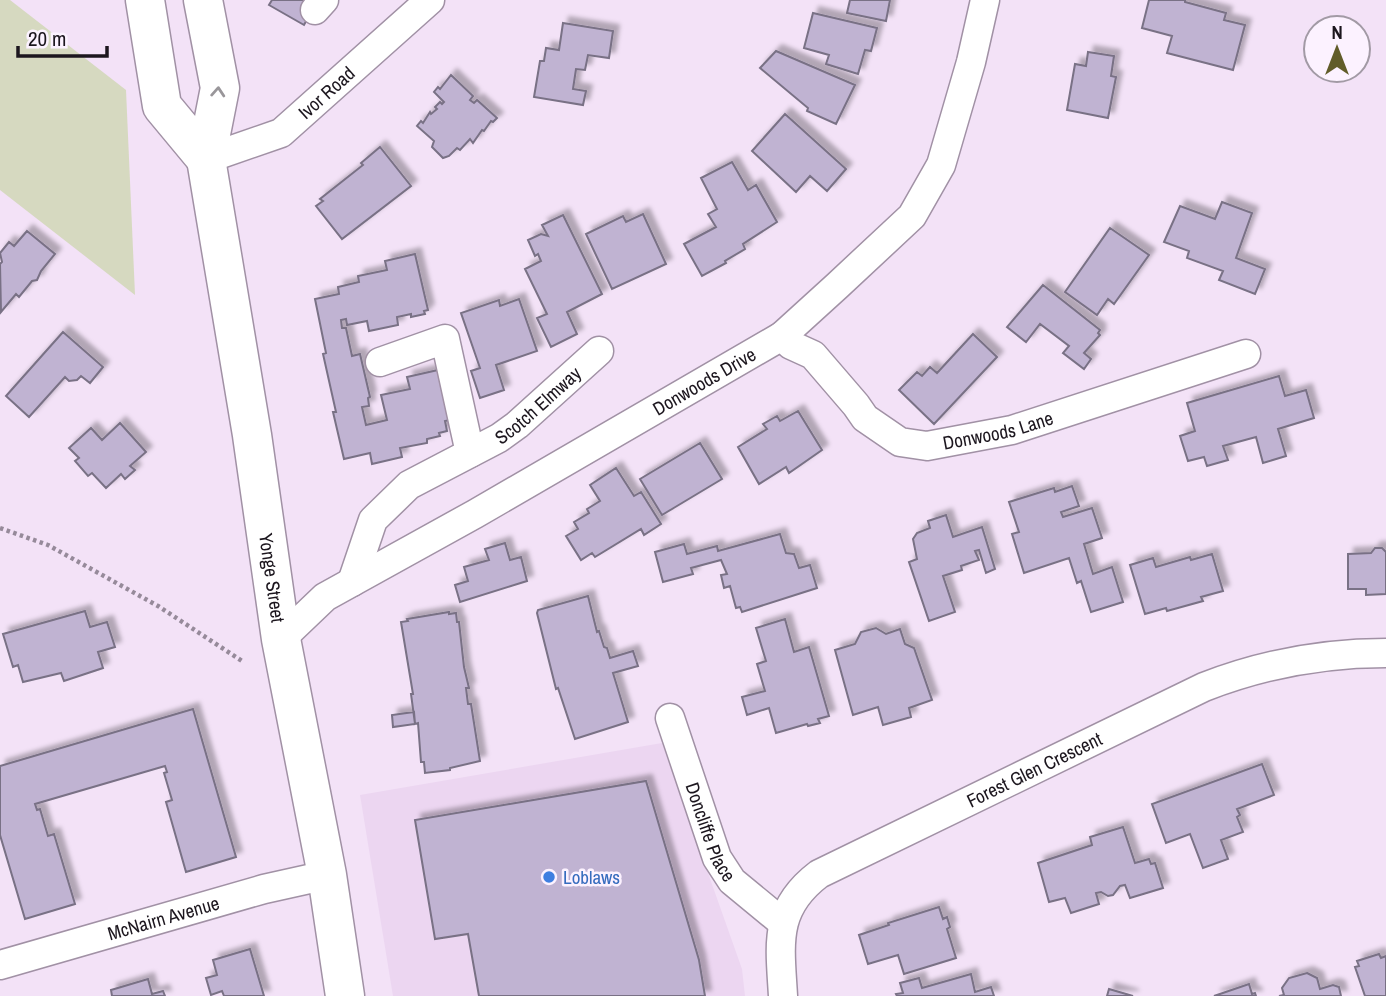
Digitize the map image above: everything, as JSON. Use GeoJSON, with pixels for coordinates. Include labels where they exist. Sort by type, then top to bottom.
{"type":"FeatureCollection","features":[{"type":"Feature","properties":{"kind":"main road"},"geometry":{"type":"LineString","coordinates":[[145,0],[162,106],[206,159]]}},
{"type":"Feature","properties":{"kind":"main road","name":"Yonge Street"},"geometry":{"type":"LineString","coordinates":[[203,0],[220,88],[206,159],[252,435],[281,639],[327,875],[345,996]]}},
{"type":"Feature","properties":{"kind":"street","name":"Ivor Road"},"geometry":{"type":"LineString","coordinates":[[206,159],[281,133],[430,0]]}},
{"type":"Feature","properties":{"kind":"street","name":"Donwoods Drive"},"geometry":{"type":"LineString","coordinates":[[281,639],[325,597],[782,337],[912,216],[941,165],[971,62],[985,0]]}},
{"type":"Feature","properties":{"kind":"street","name":"Donwoods Lane"},"geometry":{"type":"LineString","coordinates":[[782,337],[791,345],[813,355],[865,418],[900,442],[927,446],[1012,430],[1246,354]]}},
{"type":"Feature","properties":{"kind":"street","name":"Scotch Elmway"},"geometry":{"type":"LineString","coordinates":[[380,362],[445,340],[470,453]]}},
{"type":"Feature","properties":{"kind":"street","name":"Scotch Elmway"},"geometry":{"type":"LineString","coordinates":[[352,582],[373,520],[409,485],[499,438],[599,351]]}},
{"type":"Feature","properties":{"kind":"street","name":"Forest Glen Crescent"},"geometry":{"type":"LineString","coordinates":[[783,996],[780,950],[783,923],[795,896],[820,874],[1194,691],[1227,678],[1292,661],[1342,654],[1386,653]]}},
{"type":"Feature","properties":{"kind":"street","name":"Doncliffe Place"},"geometry":{"type":"LineString","coordinates":[[670,718],[717,858],[732,881],[783,923]]}},
{"type":"Feature","properties":{"kind":"street","name":"McNairn Avenue"},"geometry":{"type":"LineString","coordinates":[[0,965],[264,889],[327,875]]}},
{"type":"Feature","properties":{"kind":"path"},"geometry":{"type":"LineString","coordinates":[[0,528],[48,545],[158,606],[242,661]]}},
{"type":"Feature","properties":{"kind":"shaded area","name":"Loblaws"},"geometry":{"type":"Polygon","coordinates":[[[662,743],[742,969],[745,996],[393,996],[360,795],[662,743]]]}},
{"type":"Feature","properties":{"kind":"green space"},"geometry":{"type":"Polygon","coordinates":[[[0,0],[10,0],[126,90],[135,295],[0,190],[0,0]]]}},
{"type":"Feature","properties":{"kind":"building"},"geometry":{"type":"Polygon","coordinates":[[[272,0],[318,0],[304,25],[269,5],[272,0]]]}},
{"type":"Feature","properties":{"kind":"building"},"geometry":{"type":"Polygon","coordinates":[[[850,0],[890,0],[886,21],[847,13],[850,0]]]}},
{"type":"Feature","properties":{"kind":"building"},"geometry":{"type":"Polygon","coordinates":[[[1149,0],[1185,0],[1226,13],[1224,20],[1245,25],[1233,70],[1167,53],[1172,36],[1142,28],[1149,0]]]}},
{"type":"Feature","properties":{"kind":"building"},"geometry":{"type":"Polygon","coordinates":[[[813,13],[877,28],[871,51],[865,50],[858,74],[826,64],[829,55],[804,48],[813,13]]]}},
{"type":"Feature","properties":{"kind":"building"},"geometry":{"type":"Polygon","coordinates":[[[563,23],[613,31],[609,58],[588,55],[585,70],[576,69],[573,89],[586,91],[583,105],[534,97],[540,61],[544,61],[546,48],[559,50],[563,23]]]}},
{"type":"Feature","properties":{"kind":"building"},"geometry":{"type":"Polygon","coordinates":[[[776,51],[855,85],[836,124],[807,111],[808,108],[760,68],[776,51]]]}},
{"type":"Feature","properties":{"kind":"building"},"geometry":{"type":"Polygon","coordinates":[[[1088,52],[1114,56],[1111,76],[1116,77],[1108,118],[1067,110],[1075,64],[1086,66],[1088,52]]]}},
{"type":"Feature","properties":{"kind":"building"},"geometry":{"type":"Polygon","coordinates":[[[451,75],[473,96],[470,100],[474,103],[477,100],[497,118],[482,130],[473,143],[470,139],[460,150],[457,148],[443,158],[432,147],[434,141],[417,126],[421,121],[423,123],[430,112],[431,114],[437,109],[435,107],[440,102],[444,102],[434,92],[438,87],[440,89],[451,75]]]}},
{"type":"Feature","properties":{"kind":"building"},"geometry":{"type":"Polygon","coordinates":[[[785,114],[846,169],[827,191],[810,176],[796,192],[752,151],[785,114]]]}},
{"type":"Feature","properties":{"kind":"building"},"geometry":{"type":"Polygon","coordinates":[[[380,147],[411,186],[342,239],[316,206],[323,201],[320,199],[363,165],[361,163],[380,147]]]}},
{"type":"Feature","properties":{"kind":"building"},"geometry":{"type":"Polygon","coordinates":[[[732,162],[748,190],[756,185],[777,222],[743,244],[745,249],[725,261],[726,263],[702,276],[684,244],[716,227],[708,214],[717,209],[701,178],[732,162]]]}},
{"type":"Feature","properties":{"kind":"building"},"geometry":{"type":"Polygon","coordinates":[[[1222,202],[1252,213],[1236,258],[1265,269],[1255,294],[1219,280],[1223,271],[1187,258],[1189,251],[1164,242],[1180,206],[1215,219],[1222,202]]]}},
{"type":"Feature","properties":{"kind":"building"},"geometry":{"type":"Polygon","coordinates":[[[643,214],[666,264],[612,289],[586,234],[623,216],[626,222],[643,214]]]}},
{"type":"Feature","properties":{"kind":"building"},"geometry":{"type":"Polygon","coordinates":[[[563,215],[602,294],[567,312],[577,334],[551,347],[537,318],[547,314],[525,269],[541,261],[538,254],[535,256],[528,240],[541,234],[548,236],[542,225],[563,215]]]}},
{"type":"Feature","properties":{"kind":"building"},"geometry":{"type":"Polygon","coordinates":[[[1110,228],[1149,255],[1114,304],[1108,299],[1097,315],[1065,292],[1110,228]]]}},
{"type":"Feature","properties":{"kind":"building"},"geometry":{"type":"Polygon","coordinates":[[[27,231],[55,254],[37,280],[32,281],[19,297],[16,294],[1,312],[0,253],[9,242],[14,246],[27,231]]]}},
{"type":"Feature","properties":{"kind":"building"},"geometry":{"type":"Polygon","coordinates":[[[415,254],[428,310],[424,311],[425,314],[397,317],[398,325],[369,331],[367,321],[347,325],[346,319],[341,320],[342,328],[346,328],[352,356],[360,354],[370,397],[369,406],[362,407],[366,425],[387,420],[381,395],[410,389],[407,377],[438,370],[450,420],[445,421],[447,431],[427,439],[427,443],[400,448],[402,457],[372,464],[370,453],[344,459],[333,412],[336,412],[323,354],[326,353],[315,299],[339,294],[338,287],[359,282],[358,276],[387,270],[385,261],[415,254]]]}},
{"type":"Feature","properties":{"kind":"building"},"geometry":{"type":"Polygon","coordinates":[[[1043,285],[1100,330],[1100,335],[1084,353],[1091,359],[1084,369],[1063,353],[1069,346],[1040,324],[1026,342],[1007,327],[1043,285]]]}},
{"type":"Feature","properties":{"kind":"building"},"geometry":{"type":"Polygon","coordinates":[[[519,299],[537,351],[496,365],[504,390],[480,398],[471,371],[480,368],[461,313],[499,300],[500,306],[519,299]]]}},
{"type":"Feature","properties":{"kind":"building"},"geometry":{"type":"Polygon","coordinates":[[[63,332],[103,367],[90,383],[81,376],[77,380],[69,381],[65,377],[29,417],[6,396],[63,332]]]}},
{"type":"Feature","properties":{"kind":"building"},"geometry":{"type":"Polygon","coordinates":[[[973,334],[997,357],[934,424],[899,390],[917,372],[922,376],[930,367],[937,373],[973,334]]]}},
{"type":"Feature","properties":{"kind":"building"},"geometry":{"type":"Polygon","coordinates":[[[1279,376],[1285,396],[1306,390],[1314,418],[1278,429],[1286,456],[1263,463],[1256,437],[1223,446],[1228,460],[1207,466],[1204,457],[1188,461],[1180,436],[1195,431],[1187,403],[1279,376]]]}},
{"type":"Feature","properties":{"kind":"building"},"geometry":{"type":"Polygon","coordinates":[[[798,411],[822,450],[789,473],[786,467],[759,484],[738,447],[767,429],[763,424],[777,416],[780,421],[798,411]]]}},
{"type":"Feature","properties":{"kind":"building"},"geometry":{"type":"Polygon","coordinates":[[[120,423],[146,452],[130,466],[135,470],[125,479],[121,474],[106,488],[92,473],[88,476],[75,461],[79,458],[69,448],[91,428],[102,440],[120,423]]]}},
{"type":"Feature","properties":{"kind":"building"},"geometry":{"type":"Polygon","coordinates":[[[700,443],[722,479],[662,515],[640,479],[700,443]]]}},
{"type":"Feature","properties":{"kind":"building"},"geometry":{"type":"Polygon","coordinates":[[[616,468],[634,496],[641,492],[661,524],[644,535],[641,529],[595,557],[592,553],[581,560],[566,536],[578,529],[574,522],[589,513],[587,509],[600,501],[590,485],[616,468]]]}},
{"type":"Feature","properties":{"kind":"building"},"geometry":{"type":"Polygon","coordinates":[[[1072,486],[1079,506],[1061,512],[1063,517],[1092,508],[1102,538],[1084,544],[1093,574],[1112,567],[1123,602],[1091,612],[1081,581],[1077,583],[1069,558],[1024,573],[1012,534],[1019,532],[1009,502],[1054,488],[1055,492],[1072,486]]]}},
{"type":"Feature","properties":{"kind":"building"},"geometry":{"type":"Polygon","coordinates":[[[946,515],[953,537],[982,527],[995,569],[986,573],[979,550],[975,551],[979,560],[961,566],[962,570],[943,576],[955,612],[929,621],[909,562],[917,559],[913,539],[917,533],[930,528],[928,521],[946,515]]]}},
{"type":"Feature","properties":{"kind":"building"},"geometry":{"type":"Polygon","coordinates":[[[780,534],[786,553],[794,554],[799,568],[810,565],[817,588],[742,612],[740,607],[736,608],[730,586],[724,588],[721,575],[727,574],[721,560],[691,568],[693,574],[663,582],[655,552],[684,544],[687,554],[717,546],[718,551],[780,534]]]}},
{"type":"Feature","properties":{"kind":"building"},"geometry":{"type":"Polygon","coordinates":[[[505,543],[510,560],[521,557],[527,581],[460,602],[455,585],[468,581],[464,567],[489,560],[485,549],[505,543]]]}},
{"type":"Feature","properties":{"kind":"building"},"geometry":{"type":"Polygon","coordinates":[[[1375,548],[1382,548],[1386,552],[1386,594],[1366,595],[1366,589],[1348,589],[1348,554],[1371,553],[1375,548]]]}},
{"type":"Feature","properties":{"kind":"building"},"geometry":{"type":"Polygon","coordinates":[[[1212,554],[1223,591],[1201,597],[1203,601],[1145,614],[1130,565],[1153,558],[1156,567],[1212,554]]]}},
{"type":"Feature","properties":{"kind":"building"},"geometry":{"type":"Polygon","coordinates":[[[588,596],[597,632],[599,631],[610,658],[633,651],[638,666],[613,673],[628,722],[575,739],[558,688],[556,689],[537,613],[538,610],[588,596]]]}},
{"type":"Feature","properties":{"kind":"building"},"geometry":{"type":"Polygon","coordinates":[[[85,611],[90,627],[107,622],[115,647],[98,652],[103,668],[64,681],[61,673],[23,682],[18,665],[13,667],[3,634],[85,611]]]}},
{"type":"Feature","properties":{"kind":"building"},"geometry":{"type":"Polygon","coordinates":[[[449,612],[456,613],[459,622],[469,688],[466,688],[468,704],[471,704],[480,761],[450,770],[425,773],[424,762],[421,762],[418,723],[415,724],[401,622],[449,612]]]}},
{"type":"Feature","properties":{"kind":"building"},"geometry":{"type":"Polygon","coordinates":[[[785,619],[794,652],[809,647],[829,716],[818,719],[820,723],[776,733],[769,708],[747,715],[742,697],[765,691],[757,664],[766,661],[756,628],[785,619]]]}},
{"type":"Feature","properties":{"kind":"building"},"geometry":{"type":"Polygon","coordinates":[[[876,628],[886,634],[900,629],[905,644],[914,648],[932,700],[909,708],[911,717],[883,725],[878,707],[853,715],[835,650],[855,644],[861,632],[876,628]]]}},
{"type":"Feature","properties":{"kind":"building"},"geometry":{"type":"Polygon","coordinates":[[[193,709],[236,857],[186,872],[166,802],[172,800],[164,773],[167,772],[165,766],[35,804],[37,810],[40,809],[48,836],[54,834],[75,904],[25,919],[0,835],[0,766],[193,709]]]}},
{"type":"Feature","properties":{"kind":"building"},"geometry":{"type":"Polygon","coordinates":[[[414,712],[415,724],[393,727],[392,715],[414,712]]]}},
{"type":"Feature","properties":{"kind":"building"},"geometry":{"type":"Polygon","coordinates":[[[1262,764],[1274,795],[1237,809],[1243,832],[1221,840],[1228,859],[1203,868],[1190,834],[1166,843],[1152,804],[1262,764]]]}},
{"type":"Feature","properties":{"kind":"building","name":"Loblaws"},"geometry":{"type":"Polygon","coordinates":[[[646,781],[699,960],[705,996],[479,996],[468,934],[435,939],[415,820],[646,781]]]}},
{"type":"Feature","properties":{"kind":"building"},"geometry":{"type":"Polygon","coordinates":[[[1123,827],[1135,863],[1149,859],[1151,864],[1155,863],[1163,888],[1130,898],[1125,885],[1120,886],[1113,895],[1096,893],[1099,904],[1071,913],[1065,898],[1049,902],[1038,863],[1092,845],[1090,837],[1123,827]]]}},
{"type":"Feature","properties":{"kind":"building"},"geometry":{"type":"Polygon","coordinates":[[[939,907],[943,919],[947,917],[950,927],[947,929],[956,958],[904,974],[898,955],[868,964],[859,935],[939,907]]]}},
{"type":"Feature","properties":{"kind":"building"},"geometry":{"type":"Polygon","coordinates":[[[250,949],[264,996],[224,996],[222,991],[211,995],[206,978],[217,975],[213,960],[250,949]]]}},
{"type":"Feature","properties":{"kind":"building"},"geometry":{"type":"Polygon","coordinates":[[[1379,954],[1381,958],[1386,956],[1386,996],[1365,996],[1355,967],[1359,966],[1357,961],[1379,954]]]}},
{"type":"Feature","properties":{"kind":"building"},"geometry":{"type":"Polygon","coordinates":[[[1307,973],[1317,978],[1320,989],[1333,985],[1339,987],[1341,996],[1279,996],[1284,995],[1282,988],[1289,978],[1307,973]]]}},
{"type":"Feature","properties":{"kind":"building"},"geometry":{"type":"Polygon","coordinates":[[[971,974],[975,992],[991,987],[994,996],[896,994],[903,993],[900,983],[919,978],[922,988],[971,974]]]}},
{"type":"Feature","properties":{"kind":"building"},"geometry":{"type":"Polygon","coordinates":[[[148,979],[152,994],[163,991],[165,996],[112,996],[111,990],[148,979]]]}},
{"type":"Feature","properties":{"kind":"building"},"geometry":{"type":"Polygon","coordinates":[[[1249,984],[1252,994],[1255,993],[1256,996],[1214,996],[1249,984]]]}},
{"type":"Feature","properties":{"kind":"building"},"geometry":{"type":"Polygon","coordinates":[[[1109,989],[1133,996],[1107,996],[1109,989]]]}},
{"type":"Feature","properties":{"kind":"place","name":"Loblaws"},"geometry":{"type":"Point","coordinates":[549,877]}}]}
